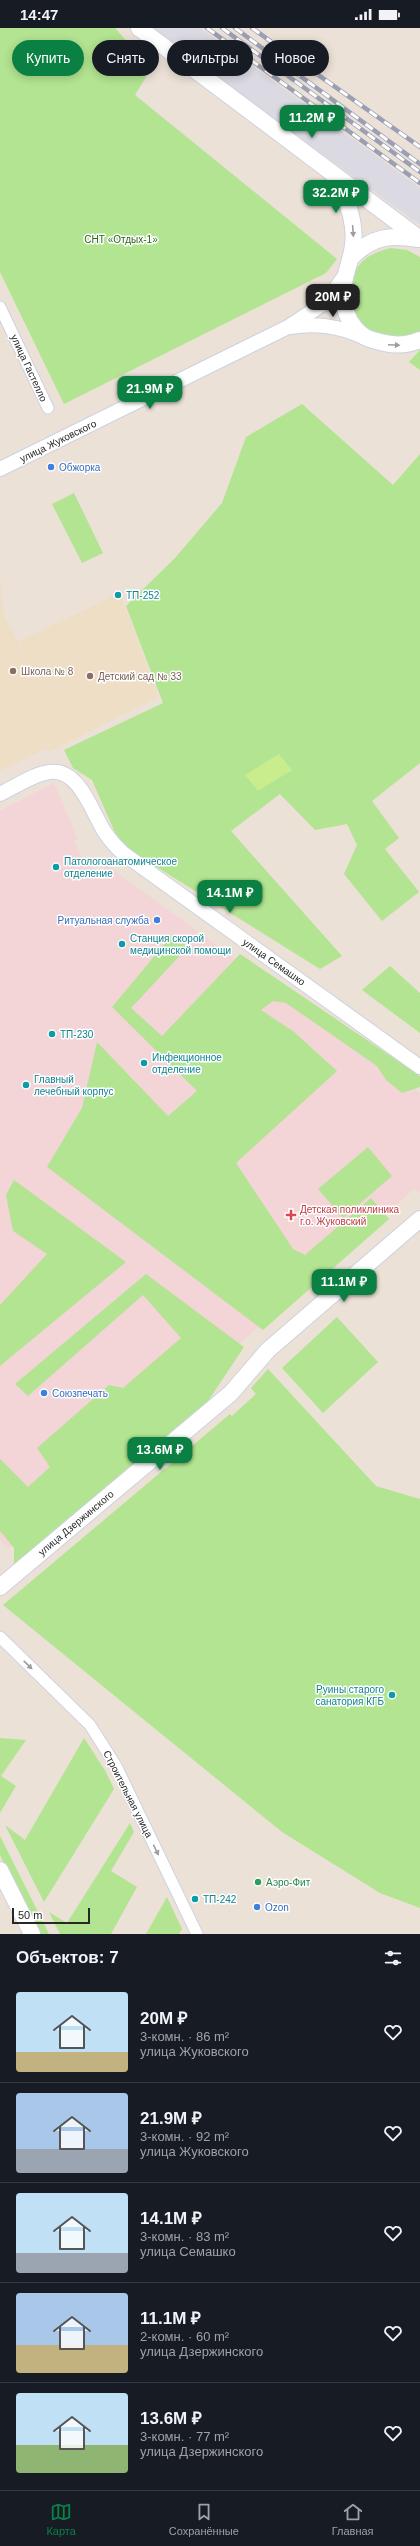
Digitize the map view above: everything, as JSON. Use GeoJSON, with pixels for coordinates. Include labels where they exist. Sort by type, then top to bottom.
{"type":"FeatureCollection","features":[{"type":"Feature","properties":{"kind":"main road"},"geometry":{"type":"LineString","coordinates":[[139,28],[330,169],[420,239]]}},
{"type":"Feature","properties":{"kind":"main road"},"geometry":{"type":"LineString","coordinates":[[330,169],[349,207],[353,226],[352,257]]}},
{"type":"Feature","properties":{"kind":"main road"},"geometry":{"type":"LineString","coordinates":[[420,239],[397,235],[376,239],[360,248],[352,257],[343,278],[341,292],[343,308],[354,327],[368,339],[393,346],[409,345],[420,340]]}},
{"type":"Feature","properties":{"kind":"main road","name":"улица Дзержинского"},"geometry":{"type":"LineString","coordinates":[[0,1587],[231,1393],[268,1350],[420,1219]]}},
{"type":"Feature","properties":{"kind":"main road"},"geometry":{"type":"LineString","coordinates":[[0,1870],[32,1934]]}},
{"type":"Feature","properties":{"kind":"street"},"geometry":{"type":"LineString","coordinates":[[288,327],[326,302],[343,278]]}},
{"type":"Feature","properties":{"kind":"street","name":"улица Гастелло"},"geometry":{"type":"LineString","coordinates":[[0,307],[48,408]]}},
{"type":"Feature","properties":{"kind":"street"},"geometry":{"type":"LineString","coordinates":[[288,327],[306,324],[335,326],[368,339]]}},
{"type":"Feature","properties":{"kind":"street","name":"улица Жуковского"},"geometry":{"type":"LineString","coordinates":[[0,469],[288,327]]}},
{"type":"Feature","properties":{"kind":"street","name":"улица Семашко"},"geometry":{"type":"LineString","coordinates":[[0,794],[42,773],[52,771],[64,772],[72,779],[108,837],[124,854],[420,1067]]}},
{"type":"Feature","properties":{"kind":"street","name":"Строительная улица"},"geometry":{"type":"LineString","coordinates":[[0,1637],[90,1725],[116,1766],[197,1934]]}},
{"type":"Feature","properties":{"kind":"shaded area"},"geometry":{"type":"Polygon","coordinates":[[[149,28],[200,28],[217,40],[167,40],[149,28]]]}},
{"type":"Feature","properties":{"kind":"shaded area"},"geometry":{"type":"Polygon","coordinates":[[[253,66],[261,72],[261,76],[266,76],[378,157],[420,188],[420,225],[215,76],[253,76],[253,66]]]}},
{"type":"Feature","properties":{"kind":"shaded area","name":"Детский сад № 33"},"geometry":{"type":"Polygon","coordinates":[[[0,575],[4,615],[18,642],[28,679],[19,641],[120,593],[159,697],[49,752],[47,748],[0,771],[0,575]]]}},
{"type":"Feature","properties":{"kind":"shaded area"},"geometry":{"type":"Polygon","coordinates":[[[54,783],[78,840],[74,841],[84,863],[88,862],[95,872],[97,870],[103,874],[105,864],[420,1093],[420,1191],[418,1192],[415,1188],[8,1549],[0,1541],[0,811],[54,783]]]}},
{"type":"Feature","properties":{"kind":"green space","name":"СНТ «Отдых-1»"},"geometry":{"type":"Polygon","coordinates":[[[0,28],[115,28],[126,40],[92,40],[92,76],[147,76],[135,95],[337,259],[326,273],[64,404],[0,272],[0,28]]]}},
{"type":"Feature","properties":{"kind":"green space"},"geometry":{"type":"Polygon","coordinates":[[[391,248],[407,250],[420,257],[420,332],[406,338],[391,338],[378,335],[367,329],[358,320],[352,310],[349,298],[349,286],[353,274],[361,263],[371,255],[391,248]]]}},
{"type":"Feature","properties":{"kind":"green space"},"geometry":{"type":"Polygon","coordinates":[[[420,350],[420,370],[409,362],[420,350]]]}},
{"type":"Feature","properties":{"kind":"green space"},"geometry":{"type":"Polygon","coordinates":[[[302,404],[393,485],[420,454],[420,763],[372,801],[399,838],[385,849],[419,892],[382,921],[344,874],[357,845],[347,824],[315,830],[280,794],[231,831],[342,956],[320,969],[120,844],[92,780],[73,768],[64,750],[163,703],[126,606],[175,558],[222,503],[246,437],[302,404]]]}},
{"type":"Feature","properties":{"kind":"green space"},"geometry":{"type":"Polygon","coordinates":[[[74,493],[103,553],[82,563],[52,504],[74,493]]]}},
{"type":"Feature","properties":{"kind":"green space"},"geometry":{"type":"Polygon","coordinates":[[[279,754],[292,770],[258,791],[245,775],[279,754]]]}},
{"type":"Feature","properties":{"kind":"green space"},"geometry":{"type":"Polygon","coordinates":[[[172,935],[188,947],[131,1008],[162,1036],[240,954],[420,1076],[420,1087],[402,1093],[386,1080],[377,1066],[286,1003],[273,1001],[261,1010],[293,1031],[337,1071],[236,1163],[293,1249],[305,1255],[371,1198],[389,1219],[263,1330],[47,1167],[82,1108],[97,1042],[168,1116],[197,1091],[112,1007],[172,935]]]}},
{"type":"Feature","properties":{"kind":"green space"},"geometry":{"type":"Polygon","coordinates":[[[390,966],[420,993],[420,1033],[362,990],[390,966]]]}},
{"type":"Feature","properties":{"kind":"green space"},"geometry":{"type":"Polygon","coordinates":[[[368,1147],[392,1176],[343,1218],[318,1189],[368,1147]]]}},
{"type":"Feature","properties":{"kind":"green space"},"geometry":{"type":"Polygon","coordinates":[[[14,1180],[126,1262],[0,1366],[0,1305],[47,1254],[13,1231],[6,1195],[14,1180]]]}},
{"type":"Feature","properties":{"kind":"green space"},"geometry":{"type":"Polygon","coordinates":[[[146,1274],[244,1347],[204,1407],[14,1569],[14,1548],[0,1531],[0,1459],[28,1487],[50,1467],[37,1448],[109,1385],[123,1388],[181,1338],[143,1295],[28,1396],[15,1384],[146,1274]]]}},
{"type":"Feature","properties":{"kind":"green space"},"geometry":{"type":"Polygon","coordinates":[[[337,1317],[378,1362],[323,1413],[282,1368],[337,1317]]]}},
{"type":"Feature","properties":{"kind":"green space"},"geometry":{"type":"Polygon","coordinates":[[[268,1369],[376,1486],[420,1499],[420,1908],[380,1893],[282,1832],[3,1605],[230,1414],[232,1416],[256,1394],[251,1388],[268,1369]]]}},
{"type":"Feature","properties":{"kind":"green space"},"geometry":{"type":"Polygon","coordinates":[[[0,1738],[26,1740],[1,1776],[16,1786],[0,1813],[0,1738]]]}},
{"type":"Feature","properties":{"kind":"green space"},"geometry":{"type":"Polygon","coordinates":[[[84,1738],[106,1772],[114,1789],[44,1902],[5,1825],[25,1840],[84,1738]]]}},
{"type":"Feature","properties":{"kind":"green space"},"geometry":{"type":"Polygon","coordinates":[[[130,1823],[134,1832],[111,1871],[137,1887],[111,1934],[60,1934],[49,1912],[67,1923],[130,1823]]]}},
{"type":"Feature","properties":{"kind":"green space"},"geometry":{"type":"Polygon","coordinates":[[[0,1836],[49,1934],[39,1934],[0,1855],[0,1836]]]}},
{"type":"Feature","properties":{"kind":"green space"},"geometry":{"type":"Polygon","coordinates":[[[167,1897],[182,1929],[179,1934],[146,1934],[167,1897]]]}},
{"type":"Feature","properties":{"kind":"railway"},"geometry":{"type":"LineString","coordinates":[[207,28],[420,183]]}},
{"type":"Feature","properties":{"kind":"railway"},"geometry":{"type":"LineString","coordinates":[[222,28],[420,172]]}},
{"type":"Feature","properties":{"kind":"railway"},"geometry":{"type":"LineString","coordinates":[[235,28],[420,164]]}},
{"type":"Feature","properties":{"kind":"railway"},"geometry":{"type":"LineString","coordinates":[[252,28],[420,147]]}},
{"type":"Feature","properties":{"kind":"place","name":"Обжорка"},"geometry":{"type":"Point","coordinates":[51,467]}},
{"type":"Feature","properties":{"kind":"place","name":"ТП-252"},"geometry":{"type":"Point","coordinates":[118,595]}},
{"type":"Feature","properties":{"kind":"place","name":"Школа № 8"},"geometry":{"type":"Point","coordinates":[13,671]}},
{"type":"Feature","properties":{"kind":"place","name":"Детский сад № 33"},"geometry":{"type":"Point","coordinates":[90,676]}},
{"type":"Feature","properties":{"kind":"place","name":"Патологоанатомическое отделение"},"geometry":{"type":"Point","coordinates":[56,867]}},
{"type":"Feature","properties":{"kind":"place","name":"Ритуальная служба"},"geometry":{"type":"Point","coordinates":[157,920]}},
{"type":"Feature","properties":{"kind":"place","name":"Станция скорой медицинской помощи"},"geometry":{"type":"Point","coordinates":[122,944]}},
{"type":"Feature","properties":{"kind":"place","name":"ТП-230"},"geometry":{"type":"Point","coordinates":[52,1034]}},
{"type":"Feature","properties":{"kind":"place","name":"Инфекционное отделение"},"geometry":{"type":"Point","coordinates":[144,1063]}},
{"type":"Feature","properties":{"kind":"place","name":"Главный лечебный корпус"},"geometry":{"type":"Point","coordinates":[26,1085]}},
{"type":"Feature","properties":{"kind":"place","name":"Детская поликлиника г.о. Жуковский"},"geometry":{"type":"Point","coordinates":[291,1215]}},
{"type":"Feature","properties":{"kind":"place","name":"Союзпечать"},"geometry":{"type":"Point","coordinates":[44,1393]}},
{"type":"Feature","properties":{"kind":"place","name":"Руины старого санатория КГБ"},"geometry":{"type":"Point","coordinates":[392,1695]}},
{"type":"Feature","properties":{"kind":"place","name":"Аэро-Фит"},"geometry":{"type":"Point","coordinates":[258,1882]}},
{"type":"Feature","properties":{"kind":"place","name":"ТП-242"},"geometry":{"type":"Point","coordinates":[195,1899]}},
{"type":"Feature","properties":{"kind":"place","name":"Ozon"},"geometry":{"type":"Point","coordinates":[257,1907]}}]}
